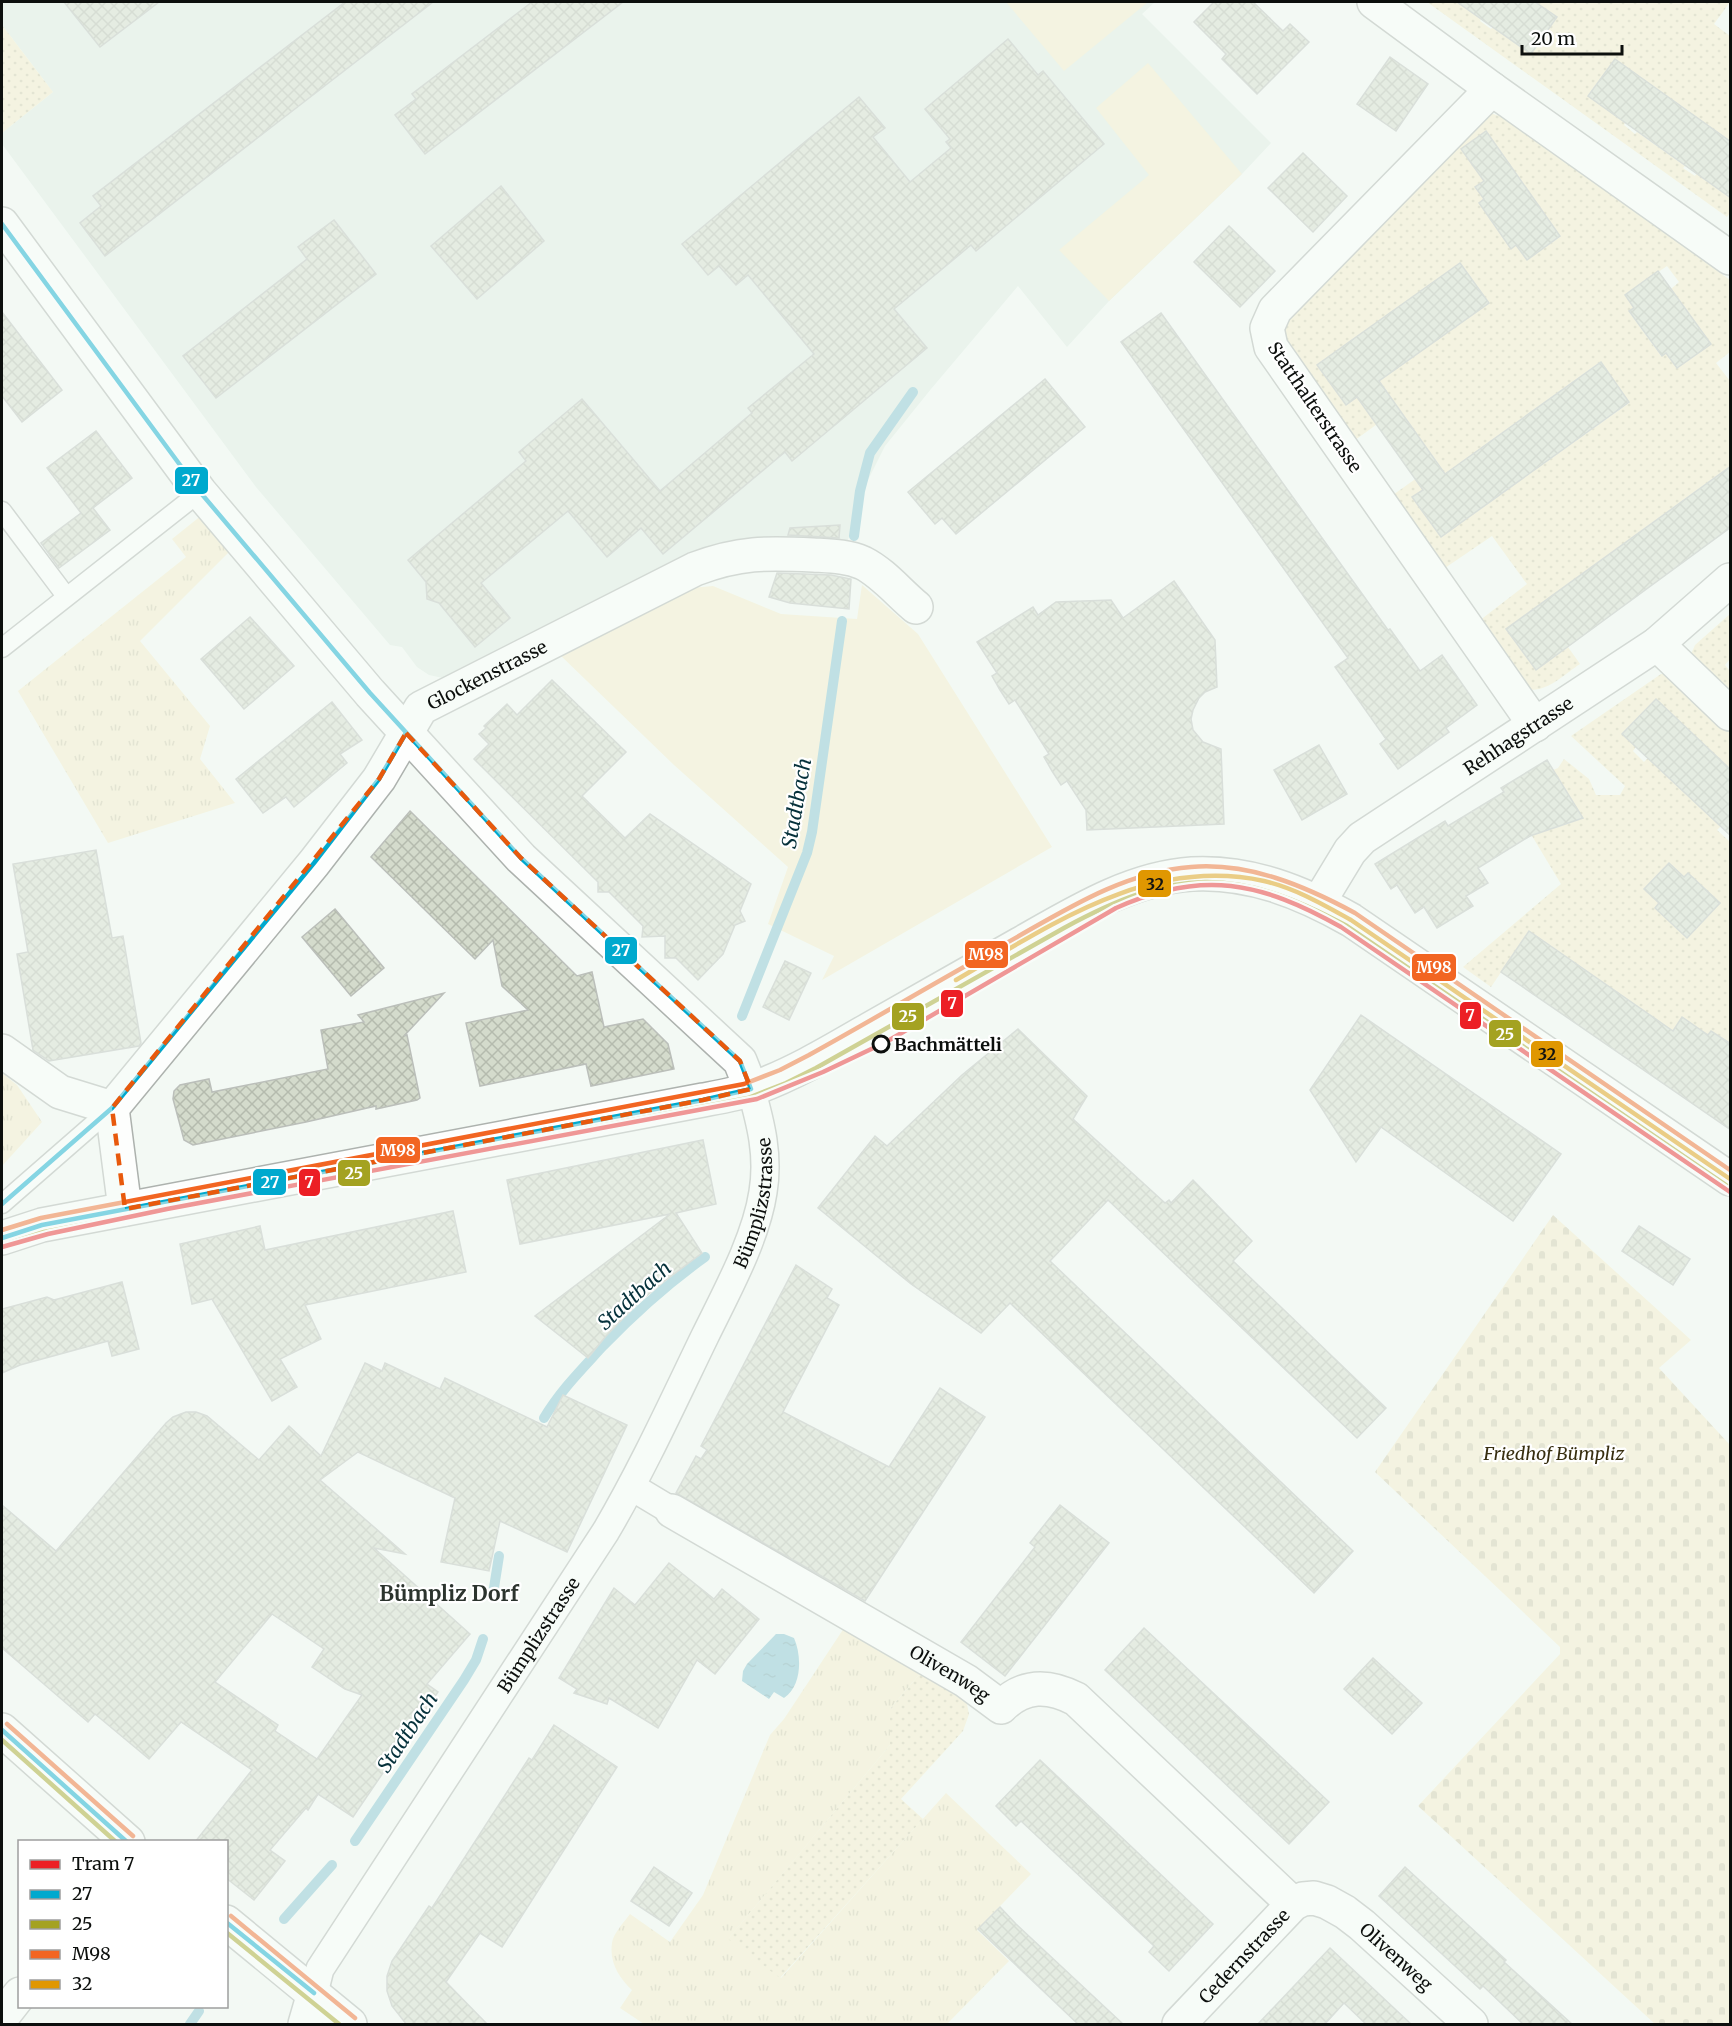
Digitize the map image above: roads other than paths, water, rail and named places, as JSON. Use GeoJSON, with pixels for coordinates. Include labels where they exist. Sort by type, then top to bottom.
{"type":"FeatureCollection","features":[{"type":"Feature","properties":{"kind":"street"},"geometry":{"type":"LineString","coordinates":[[1374,2],[1492,89],[1731,258]]}},
{"type":"Feature","properties":{"kind":"street","name":"Statthalterstrasse"},"geometry":{"type":"LineString","coordinates":[[1492,89],[1275,310],[1269,319],[1267,328],[1272,347],[1535,726]]}},
{"type":"Feature","properties":{"kind":"street","name":"Bümplizstrasse"},"geometry":{"type":"LineString","coordinates":[[2,224],[200,492],[406,733],[521,858],[740,1061],[751,1089],[764,1140],[766,1161],[760,1211],[720,1305],[632,1487],[606,1531],[320,1969],[305,2025]]}},
{"type":"Feature","properties":{"kind":"street","name":"Glockenstrasse"},"geometry":{"type":"LineString","coordinates":[[112,1108],[314,863],[379,779],[420,708],[695,569],[728,558],[774,553],[845,557],[874,570],[916,608]]}},
{"type":"Feature","properties":{"kind":"street","name":"Rehhagstrasse"},"geometry":{"type":"LineString","coordinates":[[1319,902],[1350,851],[1362,838],[1657,644],[1731,580]]}},
{"type":"Feature","properties":{"kind":"street"},"geometry":{"type":"LineString","coordinates":[[1657,644],[1731,714]]}},
{"type":"Feature","properties":{"kind":"street"},"geometry":{"type":"LineString","coordinates":[[2,1238],[42,1225],[751,1089],[804,1066],[1080,910],[1140,885],[1182,875],[1204,874],[1261,880],[1284,887],[1319,902],[1351,920],[1731,1179]]}},
{"type":"Feature","properties":{"kind":"street"},"geometry":{"type":"LineString","coordinates":[[2,1051],[60,1092],[112,1108],[124,1209]]}},
{"type":"Feature","properties":{"kind":"street","name":"Olivenweg"},"geometry":{"type":"LineString","coordinates":[[632,1487],[966,1681],[1001,1707],[1021,1693],[1038,1688],[1062,1692],[1076,1699],[1304,1901],[1337,1907],[1353,1918],[1471,2025]]}},
{"type":"Feature","properties":{"kind":"street"},"geometry":{"type":"LineString","coordinates":[[2,1730],[126,1840]]}},
{"type":"Feature","properties":{"kind":"street","name":"Cedernstrasse"},"geometry":{"type":"LineString","coordinates":[[1179,2025],[1304,1901]]}},
{"type":"Feature","properties":{"kind":"street"},"geometry":{"type":"LineString","coordinates":[[228,1924],[350,2025]]}},
{"type":"Feature","properties":{"kind":"street"},"geometry":{"type":"LineString","coordinates":[[2,2017],[18,1997]]}},
{"type":"Feature","properties":{"kind":"lane"},"geometry":{"type":"LineString","coordinates":[[2,648],[200,492]]}},
{"type":"Feature","properties":{"kind":"lane"},"geometry":{"type":"LineString","coordinates":[[2,511],[66,596]]}},
{"type":"Feature","properties":{"kind":"lane","name":"Glockenstrasse"},"geometry":{"type":"LineString","coordinates":[[2,1204],[112,1108]]}},
{"type":"Feature","properties":{"kind":"water"},"geometry":{"type":"Polygon","coordinates":[[[776,1634],[794,1638],[797,1645],[799,1670],[790,1693],[784,1698],[774,1692],[769,1699],[742,1681],[743,1671],[776,1634]]]}},
{"type":"Feature","properties":{"kind":"waterway","name":"Stadtbach"},"geometry":{"type":"LineString","coordinates":[[854,536],[860,491],[870,453],[913,392]]}},
{"type":"Feature","properties":{"kind":"waterway","name":"Stadtbach"},"geometry":{"type":"LineString","coordinates":[[742,1016],[807,853],[812,832],[842,621]]}},
{"type":"Feature","properties":{"kind":"waterway","name":"Stadtbach"},"geometry":{"type":"LineString","coordinates":[[544,1418],[572,1380],[603,1346],[664,1288],[705,1257]]}},
{"type":"Feature","properties":{"kind":"waterway","name":"Stadtbach"},"geometry":{"type":"LineString","coordinates":[[493,1594],[499,1556]]}},
{"type":"Feature","properties":{"kind":"waterway","name":"Stadtbach"},"geometry":{"type":"LineString","coordinates":[[355,1841],[464,1680],[476,1660],[483,1639]]}},
{"type":"Feature","properties":{"kind":"waterway","name":"Stadtbach"},"geometry":{"type":"LineString","coordinates":[[284,1919],[332,1865]]}},
{"type":"Feature","properties":{"kind":"waterway","name":"Stadtbach"},"geometry":{"type":"LineString","coordinates":[[190,2024],[199,2011]]}},
{"type":"Feature","properties":{"kind":"tram line","name":"7"},"geometry":{"type":"LineString","coordinates":[[2,1247],[48,1234],[167,1209],[757,1099],[823,1072],[886,1042],[1116,908],[1176,888],[1204,885],[1231,886],[1257,891],[1284,900],[1341,927],[1730,1192]]}},
{"type":"Feature","properties":{"kind":"place","name":"Bachmätteli"},"geometry":{"type":"Point","coordinates":[881,1044]}},
{"type":"Feature","properties":{"kind":"district","name":"Bümpliz Dorf"},"geometry":{"type":"Point","coordinates":[449,1593]}},
{"type":"Feature","properties":{"kind":"park label","name":"Friedhof Bümpliz"},"geometry":{"type":"Point","coordinates":[1554,1453]}}]}
